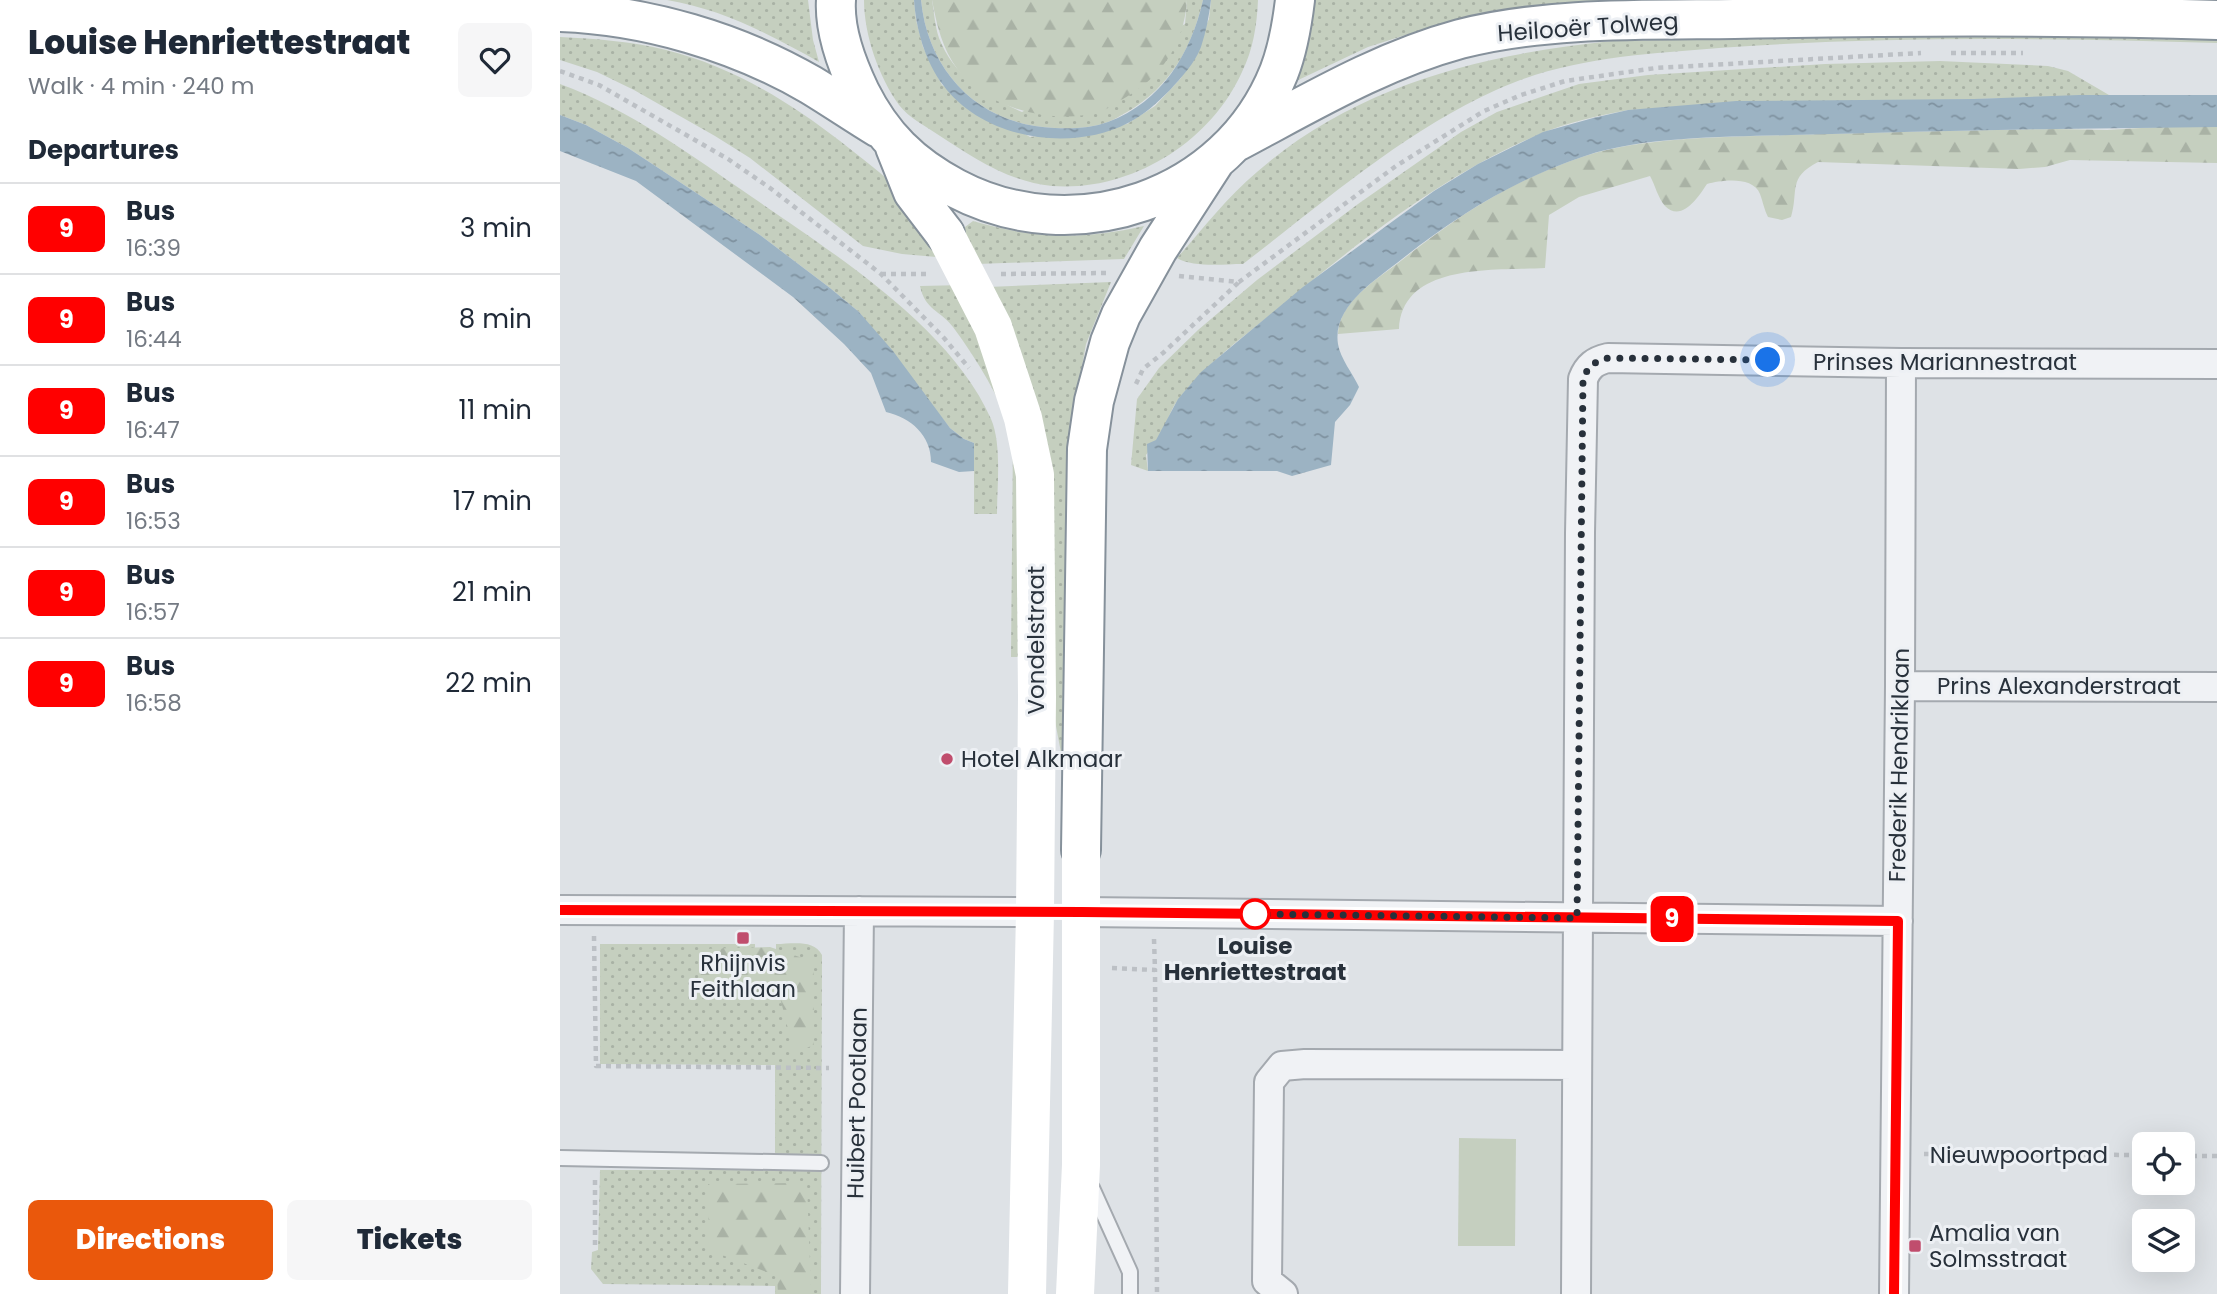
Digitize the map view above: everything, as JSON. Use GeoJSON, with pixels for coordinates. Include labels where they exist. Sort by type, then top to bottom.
{"type":"FeatureCollection","features":[{"type":"Feature","properties":{"kind":"main road"},"geometry":{"type":"LineString","coordinates":[[836,0],[836,13],[845,54],[864,100],[889,138]]}},
{"type":"Feature","properties":{"kind":"main road"},"geometry":{"type":"LineString","coordinates":[[560,12],[635,20],[714,42],[809,84],[889,138],[942,181],[971,196],[1023,212],[1066,216],[1098,214],[1130,207],[1150,199],[1189,180],[1224,152],[1259,110],[1278,73],[1290,33],[1295,0]]}},
{"type":"Feature","properties":{"kind":"main road","name":"Heilooër Tolweg"},"geometry":{"type":"LineString","coordinates":[[1224,152],[1379,67],[1461,39],[1519,29],[1574,24],[1770,18],[2217,20]]}},
{"type":"Feature","properties":{"kind":"main road","name":"Vondelstraat"},"geometry":{"type":"LineString","coordinates":[[889,138],[913,192],[945,234],[993,327],[1026,430],[1035,475],[1035,912],[1027,1294]]}},
{"type":"Feature","properties":{"kind":"main road","name":"Vondelstraat"},"geometry":{"type":"LineString","coordinates":[[1075,1294],[1081,1165],[1081,850],[1087,449],[1094,401],[1110,342],[1121,315],[1144,274],[1224,152]]}},
{"type":"Feature","properties":{"kind":"main road"},"geometry":{"type":"LineString","coordinates":[[1035,912],[1082,912]]}},
{"type":"Feature","properties":{"kind":"street","name":"Prinses Mariannestraat"},"geometry":{"type":"LineString","coordinates":[[1577,918],[1583,379],[1591,365],[1608,358],[1901,363],[2217,364]]}},
{"type":"Feature","properties":{"kind":"street","name":"Frederik Hendriklaan"},"geometry":{"type":"LineString","coordinates":[[1894,1294],[1901,363]]}},
{"type":"Feature","properties":{"kind":"street","name":"Prins Alexanderstraat"},"geometry":{"type":"LineString","coordinates":[[1900,686],[2217,687]]}},
{"type":"Feature","properties":{"kind":"street"},"geometry":{"type":"LineString","coordinates":[[560,910],[1035,912]]}},
{"type":"Feature","properties":{"kind":"street","name":"Huibert Pootlaan"},"geometry":{"type":"LineString","coordinates":[[855,1294],[859,911]]}},
{"type":"Feature","properties":{"kind":"street"},"geometry":{"type":"LineString","coordinates":[[1082,912],[1898,921]]}},
{"type":"Feature","properties":{"kind":"street"},"geometry":{"type":"LineString","coordinates":[[1576,1294],[1577,918]]}},
{"type":"Feature","properties":{"kind":"street"},"geometry":{"type":"LineString","coordinates":[[1283,1294],[1267,1281],[1269,1082],[1282,1066],[1576,1065]]}},
{"type":"Feature","properties":{"kind":"lane"},"geometry":{"type":"LineString","coordinates":[[560,1158],[821,1163]]}},
{"type":"Feature","properties":{"kind":"lane"},"geometry":{"type":"LineString","coordinates":[[1081,1165],[1130,1272],[1130,1294]]}},
{"type":"Feature","properties":{"kind":"path"},"geometry":{"type":"LineString","coordinates":[[1134,388],[1143,369],[1239,282],[1396,166],[1484,111],[1521,95],[1565,81],[1644,69],[1933,53]]}},
{"type":"Feature","properties":{"kind":"path"},"geometry":{"type":"LineString","coordinates":[[1947,53],[2029,53]]}},
{"type":"Feature","properties":{"kind":"path"},"geometry":{"type":"LineString","coordinates":[[560,71],[599,85],[728,159],[770,188],[881,274],[944,338],[973,373]]}},
{"type":"Feature","properties":{"kind":"path"},"geometry":{"type":"LineString","coordinates":[[881,274],[1116,272],[1239,282]]}},
{"type":"Feature","properties":{"kind":"path"},"geometry":{"type":"LineString","coordinates":[[593,910],[596,1066],[858,1069]]}},
{"type":"Feature","properties":{"kind":"path"},"geometry":{"type":"LineString","coordinates":[[1083,967],[1155,970],[1157,1294]]}},
{"type":"Feature","properties":{"kind":"path","name":"Nieuwpoortpad"},"geometry":{"type":"LineString","coordinates":[[1895,1154],[2132,1155]]}},
{"type":"Feature","properties":{"kind":"path"},"geometry":{"type":"LineString","coordinates":[[2195,1156],[2217,1156]]}},
{"type":"Feature","properties":{"kind":"path"},"geometry":{"type":"LineString","coordinates":[[595,1158],[595,1248]]}},
{"type":"Feature","properties":{"kind":"green space"},"geometry":{"type":"Polygon","coordinates":[[[667,0],[808,0],[819,62],[727,16],[667,0]]]}},
{"type":"Feature","properties":{"kind":"green space"},"geometry":{"type":"Polygon","coordinates":[[[864,0],[914,0],[923,47],[942,85],[1030,137],[1127,124],[1155,106],[1181,78],[1209,19],[1211,0],[1258,0],[1254,37],[1242,72],[1228,98],[1210,121],[1188,141],[1164,158],[1110,181],[1081,186],[1052,186],[1036,184],[992,167],[903,110],[885,82],[874,55],[864,0]]]}},
{"type":"Feature","properties":{"kind":"green space"},"geometry":{"type":"Polygon","coordinates":[[[921,0],[932,0],[939,38],[953,64],[984,92],[1022,112],[1185,24],[1187,0],[1203,0],[1193,34],[1185,50],[1177,65],[1155,91],[1127,112],[1102,124],[1055,128],[1028,125],[1004,117],[982,106],[963,91],[934,51],[921,0]]]}},
{"type":"Feature","properties":{"kind":"green space"},"geometry":{"type":"Polygon","coordinates":[[[932,0],[1187,0],[1176,45],[1160,70],[1137,90],[1109,108],[1082,116],[1062,116],[1043,115],[1004,104],[971,84],[958,70],[944,45],[932,0]]]}},
{"type":"Feature","properties":{"kind":"green space"},"geometry":{"type":"Polygon","coordinates":[[[1312,0],[1890,0],[1502,13],[1424,29],[1368,47],[1294,82],[1312,21],[1312,0]]]}},
{"type":"Feature","properties":{"kind":"green space"},"geometry":{"type":"Polygon","coordinates":[[[1968,34],[2217,37],[2217,43],[2030,39],[1843,41],[1719,48],[1577,64],[1522,79],[1429,126],[1365,170],[1243,264],[1200,264],[1177,258],[1236,192],[1295,142],[1336,117],[1379,96],[1470,65],[1516,55],[1612,41],[1968,34]]]}},
{"type":"Feature","properties":{"kind":"green space"},"geometry":{"type":"Polygon","coordinates":[[[560,37],[627,42],[666,50],[713,65],[758,86],[820,126],[887,179],[901,193],[948,258],[902,254],[863,246],[750,158],[715,136],[634,90],[597,72],[560,60],[560,37]]]}},
{"type":"Feature","properties":{"kind":"green space"},"geometry":{"type":"Polygon","coordinates":[[[1940,61],[2048,66],[2068,71],[2109,95],[1628,110],[1551,130],[1471,168],[1404,211],[1340,258],[1228,349],[1192,383],[1178,400],[1146,455],[1148,471],[1131,465],[1137,399],[1159,368],[1198,330],[1257,280],[1358,204],[1461,132],[1497,112],[1579,84],[1648,75],[1825,64],[1940,61]]]}},
{"type":"Feature","properties":{"kind":"green space"},"geometry":{"type":"Polygon","coordinates":[[[560,84],[611,107],[683,150],[818,242],[887,294],[919,323],[948,353],[973,385],[991,419],[998,453],[997,514],[974,514],[974,443],[950,428],[859,312],[760,235],[628,148],[586,125],[560,115],[560,84]]]}},
{"type":"Feature","properties":{"kind":"green space"},"geometry":{"type":"Polygon","coordinates":[[[2175,126],[2217,127],[2217,163],[2070,160],[2045,167],[2019,169],[1818,162],[1808,168],[1798,180],[1791,217],[1782,220],[1768,217],[1756,188],[1751,184],[1736,181],[1707,184],[1684,210],[1671,210],[1663,203],[1650,176],[1579,197],[1549,215],[1545,268],[1479,271],[1434,281],[1417,291],[1404,307],[1399,329],[1338,334],[1345,311],[1362,291],[1467,213],[1535,175],[1608,150],[1632,145],[1711,138],[1988,130],[2107,130],[2175,126]]]}},
{"type":"Feature","properties":{"kind":"green space"},"geometry":{"type":"Polygon","coordinates":[[[973,221],[1017,231],[1058,236],[1100,234],[1144,226],[1124,259],[977,264],[957,233],[973,221]]]}},
{"type":"Feature","properties":{"kind":"green space"},"geometry":{"type":"Polygon","coordinates":[[[1111,282],[1086,344],[1078,389],[1074,848],[1062,848],[1062,758],[1049,689],[988,287],[1111,282]]]}},
{"type":"Feature","properties":{"kind":"green space"},"geometry":{"type":"Polygon","coordinates":[[[965,285],[1024,446],[1021,657],[1011,657],[1013,437],[1002,408],[980,366],[948,321],[925,300],[920,286],[965,285]]]}},
{"type":"Feature","properties":{"kind":"green space"},"geometry":{"type":"Polygon","coordinates":[[[600,944],[755,944],[755,954],[776,954],[776,944],[808,944],[822,955],[821,1294],[775,1294],[775,1286],[603,1284],[591,1269],[592,1252],[598,1250],[600,1170],[775,1170],[775,1065],[600,1064],[600,944]]]}},
{"type":"Feature","properties":{"kind":"green space"},"geometry":{"type":"Polygon","coordinates":[[[770,947],[814,962],[814,1045],[794,1053],[780,997],[702,992],[699,949],[770,947]]]}},
{"type":"Feature","properties":{"kind":"green space"},"geometry":{"type":"Polygon","coordinates":[[[1459,1138],[1516,1139],[1515,1246],[1458,1246],[1459,1138]]]}},
{"type":"Feature","properties":{"kind":"green space"},"geometry":{"type":"Polygon","coordinates":[[[807,1183],[811,1294],[778,1294],[777,1276],[709,1250],[708,1184],[807,1183]]]}},
{"type":"Feature","properties":{"kind":"water"},"geometry":{"type":"Polygon","coordinates":[[[914,0],[921,0],[934,51],[963,91],[982,106],[1004,117],[1028,125],[1068,128],[1089,127],[1108,122],[1144,102],[1159,89],[1182,57],[1191,39],[1203,0],[1211,0],[1206,30],[1198,53],[1183,75],[1155,104],[1134,120],[1105,132],[1055,138],[1029,136],[1004,129],[981,118],[960,103],[943,85],[926,55],[919,33],[914,0]]]}},
{"type":"Feature","properties":{"kind":"water"},"geometry":{"type":"Polygon","coordinates":[[[2079,95],[2217,95],[2217,127],[1714,137],[1660,141],[1608,149],[1585,156],[1535,175],[1489,199],[1423,243],[1358,295],[1342,318],[1338,330],[1338,344],[1359,387],[1350,405],[1335,422],[1331,465],[1292,476],[1277,471],[1148,471],[1147,444],[1156,440],[1178,399],[1201,372],[1303,287],[1434,191],[1478,164],[1543,132],[1628,110],[1736,101],[1974,99],[2079,95]]]}},
{"type":"Feature","properties":{"kind":"water"},"geometry":{"type":"Polygon","coordinates":[[[560,115],[586,125],[628,148],[760,235],[859,312],[893,351],[950,428],[974,443],[974,471],[959,472],[931,462],[927,444],[918,429],[904,419],[886,412],[871,373],[793,297],[636,181],[560,151],[560,115]]]}},
{"type":"Feature","properties":{"kind":"bus line","name":"9"},"geometry":{"type":"LineString","coordinates":[[560,910],[1082,912],[1898,921],[1894,1294]]}},
{"type":"Feature","properties":{"kind":"place","name":"Hotel Alkmaar"},"geometry":{"type":"Point","coordinates":[947,759]}},
{"type":"Feature","properties":{"kind":"place","name":"Louise Henriettestraat"},"geometry":{"type":"Point","coordinates":[1255,914]}},
{"type":"Feature","properties":{"kind":"place","name":"Rhijnvis Feithlaan"},"geometry":{"type":"Point","coordinates":[743,938]}},
{"type":"Feature","properties":{"kind":"place","name":"Amalia van Solmsstraat"},"geometry":{"type":"Point","coordinates":[1915,1246]}},
{"type":"Feature","properties":{"kind":"route"},"geometry":{"type":"LineString","coordinates":[[1255,914],[1577,918],[1580,533],[1583,379],[1586,370],[1598,360],[1608,358],[1768,360]]}}]}
